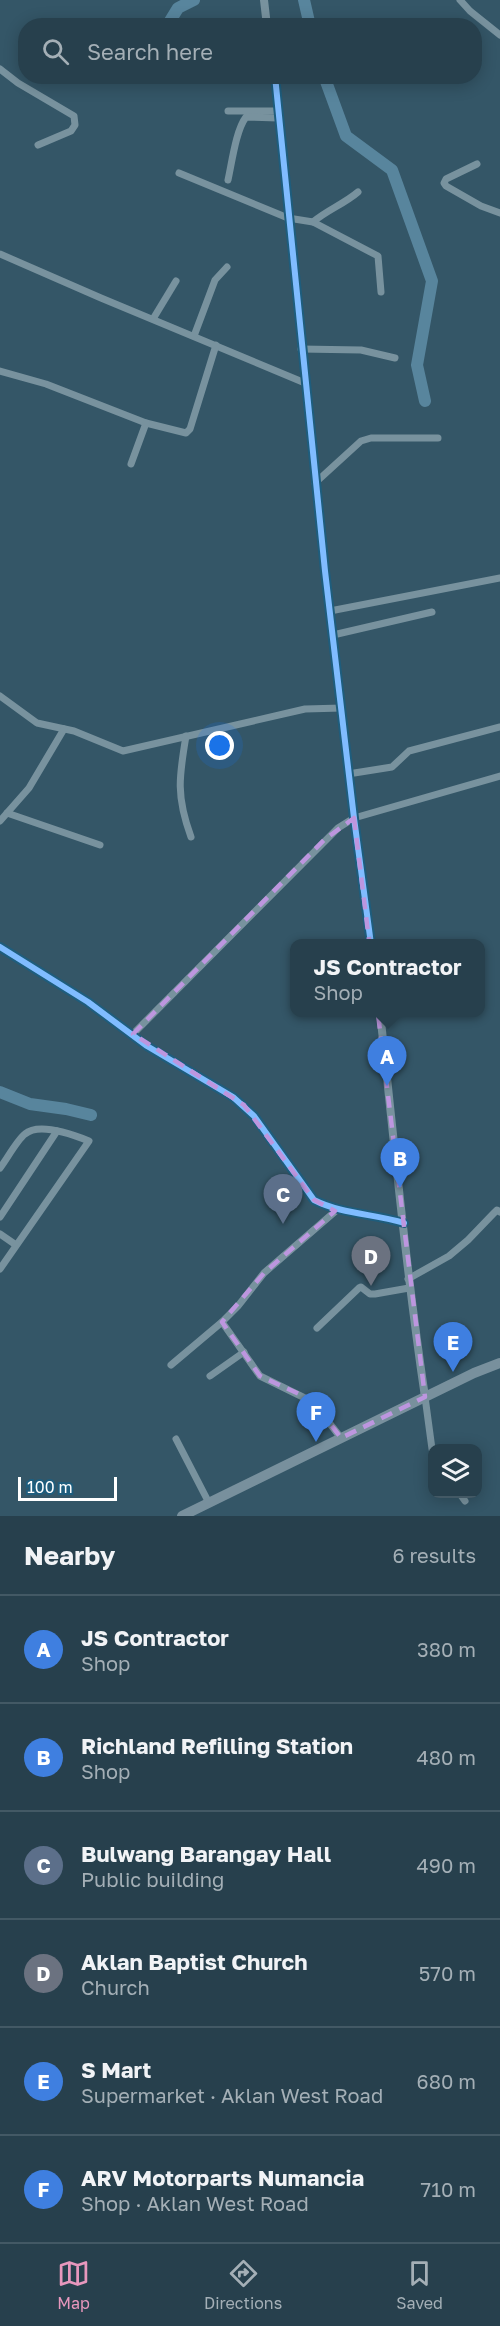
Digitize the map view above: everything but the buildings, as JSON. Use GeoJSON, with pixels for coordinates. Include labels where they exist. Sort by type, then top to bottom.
{"type":"FeatureCollection","features":[{"type":"Feature","properties":{"kind":"main road"},"geometry":{"type":"LineString","coordinates":[[182,1516],[425,1397],[500,1363]]}},
{"type":"Feature","properties":{"kind":"street"},"geometry":{"type":"LineString","coordinates":[[264,0],[266,18]]}},
{"type":"Feature","properties":{"kind":"street"},"geometry":{"type":"LineString","coordinates":[[460,0],[479,18]]}},
{"type":"Feature","properties":{"kind":"street"},"geometry":{"type":"LineString","coordinates":[[482,21],[500,35]]}},
{"type":"Feature","properties":{"kind":"street"},"geometry":{"type":"LineString","coordinates":[[0,69],[18,83]]}},
{"type":"Feature","properties":{"kind":"street"},"geometry":{"type":"LineString","coordinates":[[20,84],[74,116],[75,125],[71,131],[38,145]]}},
{"type":"Feature","properties":{"kind":"street"},"geometry":{"type":"LineString","coordinates":[[276,84],[315,483],[348,774],[370,939]]}},
{"type":"Feature","properties":{"kind":"street"},"geometry":{"type":"LineString","coordinates":[[228,111],[278,114]]}},
{"type":"Feature","properties":{"kind":"street"},"geometry":{"type":"LineString","coordinates":[[228,180],[243,119],[278,114]]}},
{"type":"Feature","properties":{"kind":"street"},"geometry":{"type":"LineString","coordinates":[[477,164],[446,179],[444,183],[481,206],[500,213]]}},
{"type":"Feature","properties":{"kind":"street"},"geometry":{"type":"LineString","coordinates":[[179,173],[288,218],[313,222],[378,256],[381,292]]}},
{"type":"Feature","properties":{"kind":"street"},"geometry":{"type":"LineString","coordinates":[[313,222],[319,215],[340,206],[358,192]]}},
{"type":"Feature","properties":{"kind":"street"},"geometry":{"type":"LineString","coordinates":[[0,254],[305,383]]}},
{"type":"Feature","properties":{"kind":"street"},"geometry":{"type":"LineString","coordinates":[[194,336],[215,280],[227,267]]}},
{"type":"Feature","properties":{"kind":"street"},"geometry":{"type":"LineString","coordinates":[[153,318],[176,281]]}},
{"type":"Feature","properties":{"kind":"street"},"geometry":{"type":"LineString","coordinates":[[0,371],[46,384],[146,423],[183,433],[188,432],[216,345]]}},
{"type":"Feature","properties":{"kind":"street"},"geometry":{"type":"LineString","coordinates":[[301,349],[361,350],[395,358]]}},
{"type":"Feature","properties":{"kind":"street"},"geometry":{"type":"LineString","coordinates":[[131,464],[146,423]]}},
{"type":"Feature","properties":{"kind":"street"},"geometry":{"type":"LineString","coordinates":[[315,483],[362,441],[371,438],[438,438]]}},
{"type":"Feature","properties":{"kind":"street"},"geometry":{"type":"LineString","coordinates":[[330,611],[500,578]]}},
{"type":"Feature","properties":{"kind":"street"},"geometry":{"type":"LineString","coordinates":[[333,634],[432,612]]}},
{"type":"Feature","properties":{"kind":"street"},"geometry":{"type":"LineString","coordinates":[[0,696],[37,723],[64,729],[123,752],[305,708],[324,706],[342,708]]}},
{"type":"Feature","properties":{"kind":"street"},"geometry":{"type":"LineString","coordinates":[[348,774],[392,766],[408,751],[500,728]]}},
{"type":"Feature","properties":{"kind":"street"},"geometry":{"type":"LineString","coordinates":[[0,821],[29,788],[64,729]]}},
{"type":"Feature","properties":{"kind":"street"},"geometry":{"type":"LineString","coordinates":[[186,736],[179,791],[183,815],[191,837]]}},
{"type":"Feature","properties":{"kind":"street"},"geometry":{"type":"LineString","coordinates":[[133,1034],[324,840],[354,818],[500,776]]}},
{"type":"Feature","properties":{"kind":"street"},"geometry":{"type":"LineString","coordinates":[[7,813],[100,845]]}},
{"type":"Feature","properties":{"kind":"street"},"geometry":{"type":"LineString","coordinates":[[0,947],[51,977],[147,1046],[162,1053],[244,1105],[314,1200],[324,1206],[404,1223]]}},
{"type":"Feature","properties":{"kind":"street"},"geometry":{"type":"LineString","coordinates":[[381,1017],[404,1223],[408,1283],[431,1444]]}},
{"type":"Feature","properties":{"kind":"street"},"geometry":{"type":"LineString","coordinates":[[0,1168],[25,1133],[36,1130],[57,1131],[89,1141],[0,1269]]}},
{"type":"Feature","properties":{"kind":"street"},"geometry":{"type":"LineString","coordinates":[[0,1217],[57,1131]]}},
{"type":"Feature","properties":{"kind":"street"},"geometry":{"type":"LineString","coordinates":[[171,1365],[222,1322],[264,1273],[338,1209]]}},
{"type":"Feature","properties":{"kind":"street"},"geometry":{"type":"LineString","coordinates":[[317,1328],[359,1288],[362,1287],[370,1293],[375,1293],[408,1283],[449,1256],[499,1210]]}},
{"type":"Feature","properties":{"kind":"street"},"geometry":{"type":"LineString","coordinates":[[0,1234],[16,1245]]}},
{"type":"Feature","properties":{"kind":"street"},"geometry":{"type":"LineString","coordinates":[[222,1322],[260,1376],[313,1402],[340,1438]]}},
{"type":"Feature","properties":{"kind":"street"},"geometry":{"type":"LineString","coordinates":[[210,1376],[244,1352]]}},
{"type":"Feature","properties":{"kind":"street"},"geometry":{"type":"LineString","coordinates":[[176,1438],[209,1503]]}},
{"type":"Feature","properties":{"kind":"highlighted area"},"geometry":{"type":"Polygon","coordinates":[[[354,818],[425,1397],[341,1438],[312,1400],[260,1376],[222,1322],[264,1273],[335,1211],[314,1200],[244,1105],[133,1034],[324,840],[354,818]]]}},
{"type":"Feature","properties":{"kind":"waterway"},"geometry":{"type":"LineString","coordinates":[[172,18],[178,8],[194,0]]}},
{"type":"Feature","properties":{"kind":"waterway"},"geometry":{"type":"LineString","coordinates":[[304,0],[308,18]]}},
{"type":"Feature","properties":{"kind":"waterway"},"geometry":{"type":"LineString","coordinates":[[327,84],[346,136],[392,170],[432,281],[417,365],[425,401]]}},
{"type":"Feature","properties":{"kind":"waterway"},"geometry":{"type":"LineString","coordinates":[[0,1092],[30,1104],[91,1115]]}},
{"type":"Feature","properties":{"kind":"cycle path"},"geometry":{"type":"LineString","coordinates":[[276,84],[325,571],[370,939]]}},
{"type":"Feature","properties":{"kind":"cycle path"},"geometry":{"type":"LineString","coordinates":[[0,947],[88,1002],[147,1046],[233,1097],[254,1116],[314,1200],[335,1208],[404,1223]]}},
{"type":"Feature","properties":{"kind":"place","name":"JS Contractor"},"geometry":{"type":"Point","coordinates":[387,1086]}},
{"type":"Feature","properties":{"kind":"place","name":"Richland Refilling Station"},"geometry":{"type":"Point","coordinates":[400,1188]}},
{"type":"Feature","properties":{"kind":"place","name":"Bulwang Barangay Hall"},"geometry":{"type":"Point","coordinates":[283,1224]}},
{"type":"Feature","properties":{"kind":"place","name":"Aklan Baptist Church"},"geometry":{"type":"Point","coordinates":[371,1286]}},
{"type":"Feature","properties":{"kind":"place","name":"S Mart"},"geometry":{"type":"Point","coordinates":[453,1372]}},
{"type":"Feature","properties":{"kind":"place","name":"ARV Motorparts Numancia"},"geometry":{"type":"Point","coordinates":[316,1442]}}]}
